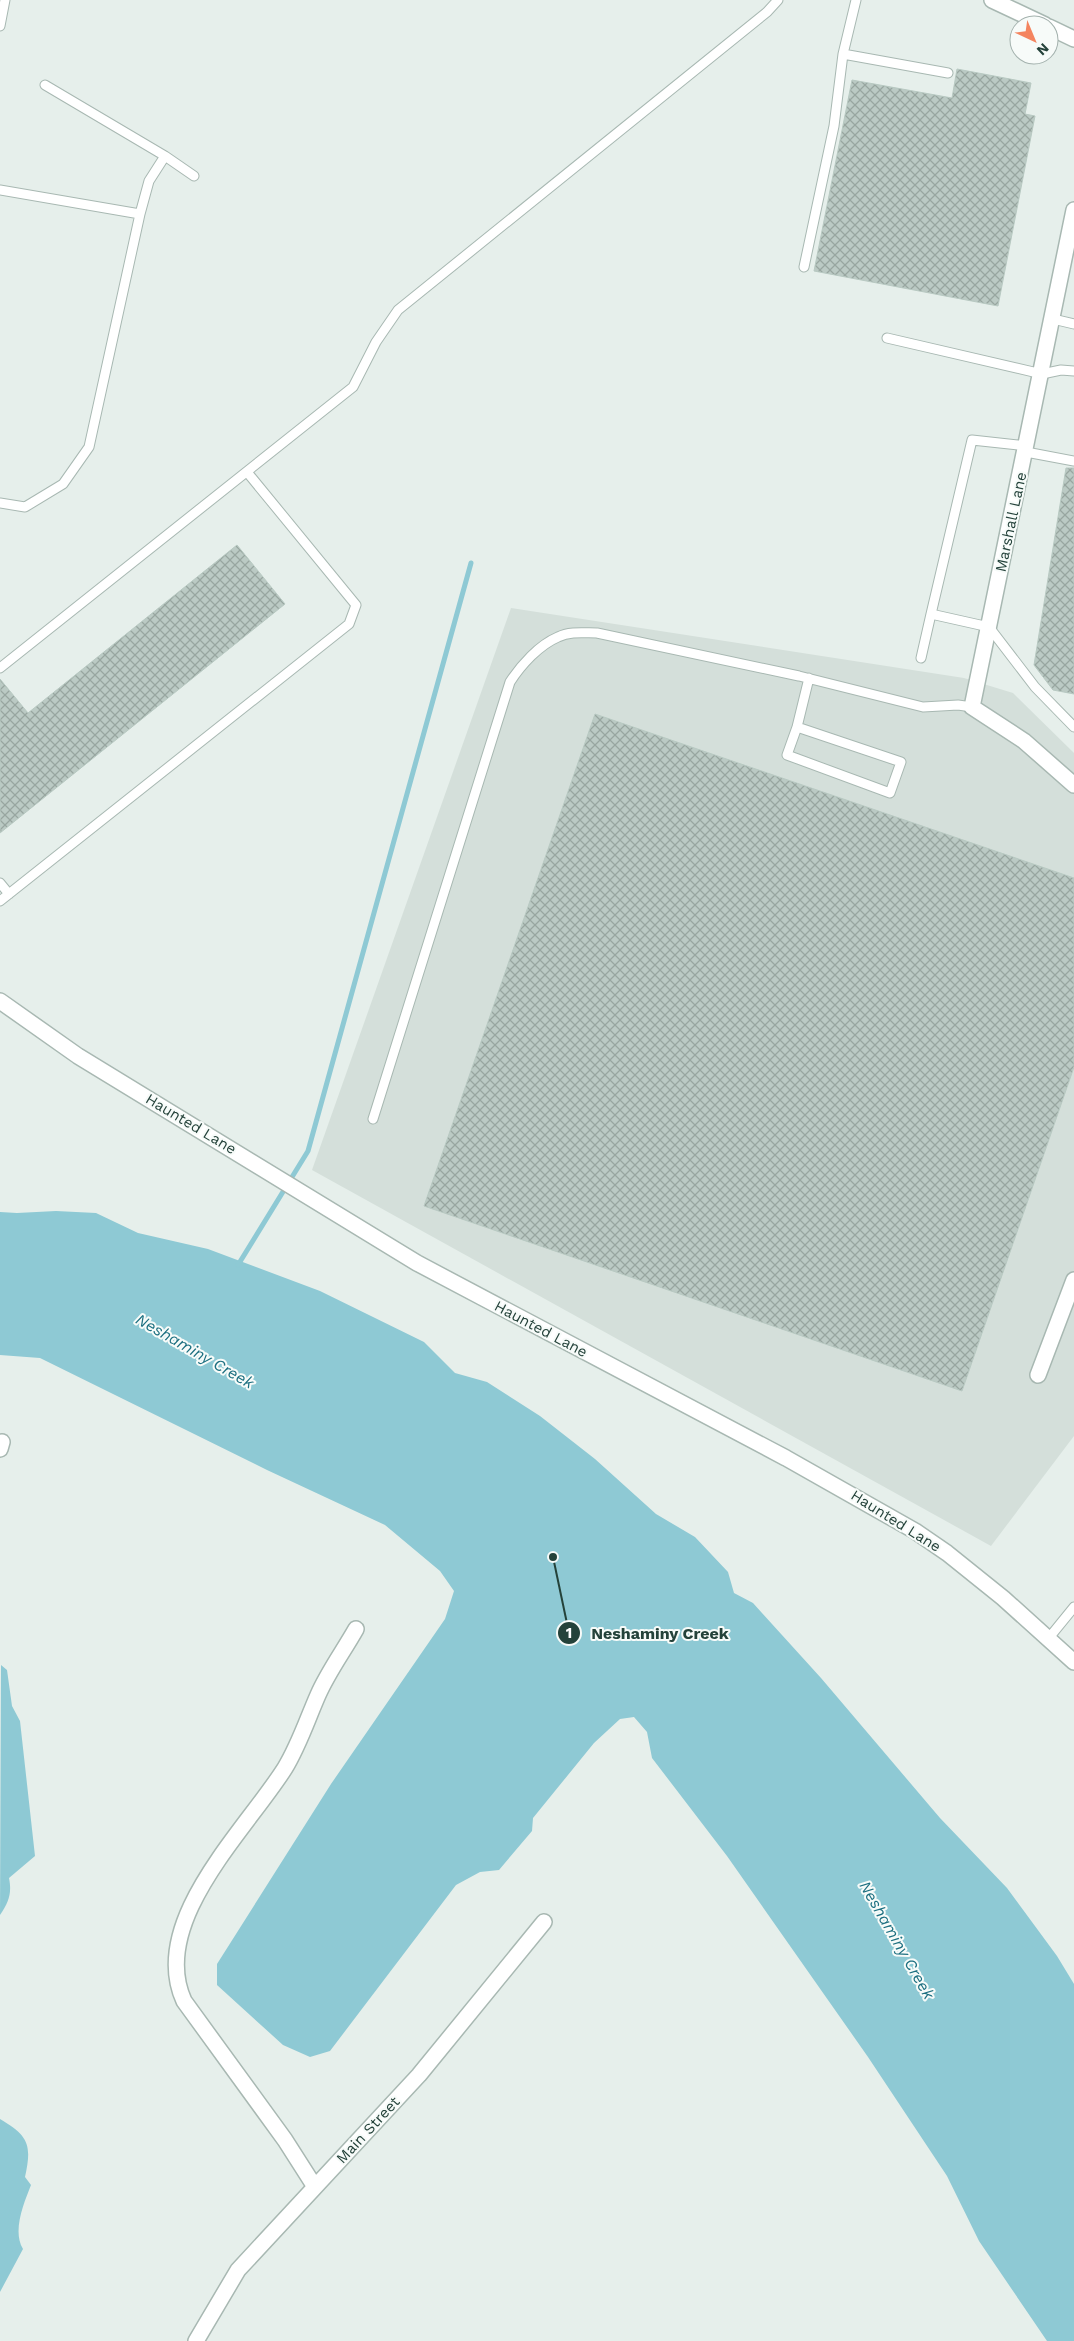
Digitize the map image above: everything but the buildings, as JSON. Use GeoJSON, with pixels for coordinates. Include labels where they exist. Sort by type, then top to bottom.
{"type":"FeatureCollection","features":[{"type":"Feature","properties":{"kind":"street"},"geometry":{"type":"LineString","coordinates":[[992,0],[1024,15]]}},
{"type":"Feature","properties":{"kind":"street"},"geometry":{"type":"LineString","coordinates":[[1059,32],[1074,39]]}},
{"type":"Feature","properties":{"kind":"street","name":"Marshall Lane"},"geometry":{"type":"LineString","coordinates":[[972,706],[1042,374],[1074,210]]}},
{"type":"Feature","properties":{"kind":"street"},"geometry":{"type":"LineString","coordinates":[[972,706],[1024,741],[1074,786]]}},
{"type":"Feature","properties":{"kind":"street","name":"Haunted Lane"},"geometry":{"type":"LineString","coordinates":[[0,1001],[78,1056],[278,1176],[417,1263],[794,1462],[915,1531],[954,1558],[1074,1662]]}},
{"type":"Feature","properties":{"kind":"street"},"geometry":{"type":"LineString","coordinates":[[1038,1375],[1074,1280]]}},
{"type":"Feature","properties":{"kind":"street"},"geometry":{"type":"LineString","coordinates":[[315,2187],[285,2140],[184,2001],[176,1975],[176,1959],[183,1926],[198,1892],[286,1767],[308,1724],[318,1696],[331,1669],[356,1630]]}},
{"type":"Feature","properties":{"kind":"street","name":"Main Street"},"geometry":{"type":"LineString","coordinates":[[196,2341],[238,2270],[419,2075],[544,1922]]}},
{"type":"Feature","properties":{"kind":"lane"},"geometry":{"type":"LineString","coordinates":[[0,26],[5,0]]}},
{"type":"Feature","properties":{"kind":"lane"},"geometry":{"type":"LineString","coordinates":[[0,668],[353,387],[376,342],[398,310],[760,18],[778,0]]}},
{"type":"Feature","properties":{"kind":"lane"},"geometry":{"type":"LineString","coordinates":[[804,267],[834,126],[843,54],[856,0]]}},
{"type":"Feature","properties":{"kind":"lane"},"geometry":{"type":"LineString","coordinates":[[843,54],[948,73]]}},
{"type":"Feature","properties":{"kind":"lane"},"geometry":{"type":"LineString","coordinates":[[45,85],[165,156],[194,176]]}},
{"type":"Feature","properties":{"kind":"lane"},"geometry":{"type":"LineString","coordinates":[[0,503],[25,507],[63,484],[89,447],[140,214],[149,181],[165,156]]}},
{"type":"Feature","properties":{"kind":"lane"},"geometry":{"type":"LineString","coordinates":[[0,190],[140,214]]}},
{"type":"Feature","properties":{"kind":"lane"},"geometry":{"type":"LineString","coordinates":[[1053,319],[1074,324]]}},
{"type":"Feature","properties":{"kind":"lane"},"geometry":{"type":"LineString","coordinates":[[887,338],[1042,374],[1061,370],[1074,371]]}},
{"type":"Feature","properties":{"kind":"lane"},"geometry":{"type":"LineString","coordinates":[[921,658],[972,440],[1026,449],[1074,461]]}},
{"type":"Feature","properties":{"kind":"lane"},"geometry":{"type":"LineString","coordinates":[[0,901],[349,624],[356,605],[247,472]]}},
{"type":"Feature","properties":{"kind":"lane"},"geometry":{"type":"LineString","coordinates":[[931,614],[989,627],[1035,688],[1074,727]]}},
{"type":"Feature","properties":{"kind":"lane"},"geometry":{"type":"LineString","coordinates":[[373,1119],[510,682],[519,669],[558,636],[590,633],[809,678],[923,707],[972,706]]}},
{"type":"Feature","properties":{"kind":"lane"},"geometry":{"type":"LineString","coordinates":[[797,727],[901,762],[890,793],[787,755],[797,727],[809,678]]}},
{"type":"Feature","properties":{"kind":"lane"},"geometry":{"type":"LineString","coordinates":[[0,883],[9,894]]}},
{"type":"Feature","properties":{"kind":"lane"},"geometry":{"type":"LineString","coordinates":[[1048,1639],[1074,1607]]}},
{"type":"Feature","properties":{"kind":"shaded area"},"geometry":{"type":"Polygon","coordinates":[[[511,608],[964,678],[1013,693],[1074,753],[1074,1436],[991,1546],[312,1170],[511,608]]]}},
{"type":"Feature","properties":{"kind":"water"},"geometry":{"type":"Polygon","coordinates":[[[56,1211],[96,1213],[138,1233],[208,1249],[320,1291],[424,1342],[455,1373],[487,1382],[540,1416],[595,1459],[656,1514],[695,1537],[728,1572],[734,1593],[753,1603],[821,1678],[940,1818],[1007,1888],[1057,1956],[1074,1984],[1074,2341],[1047,2341],[979,2241],[947,2176],[868,2057],[727,1856],[652,1758],[647,1732],[634,1717],[620,1719],[594,1743],[533,1818],[532,1831],[499,1870],[480,1872],[456,1885],[330,2051],[310,2057],[283,2045],[217,1985],[217,1964],[331,1784],[445,1619],[454,1591],[440,1571],[385,1525],[267,1470],[40,1358],[0,1355],[0,1212],[56,1211]]]}},
{"type":"Feature","properties":{"kind":"water"},"geometry":{"type":"Polygon","coordinates":[[[1,1665],[7,1670],[12,1706],[20,1721],[35,1856],[9,1878],[9,1897],[0,1915],[1,1665]]]}},
{"type":"Feature","properties":{"kind":"water"},"geometry":{"type":"Polygon","coordinates":[[[0,2119],[17,2131],[26,2142],[28,2157],[25,2177],[31,2185],[20,2217],[19,2234],[23,2249],[0,2292],[0,2119]]]}},
{"type":"Feature","properties":{"kind":"waterway"},"geometry":{"type":"LineString","coordinates":[[238,1265],[308,1151],[471,563]]}},
{"type":"Feature","properties":{"kind":"place","name":"Neshaminy Creek"},"geometry":{"type":"Point","coordinates":[553,1557]}}]}
